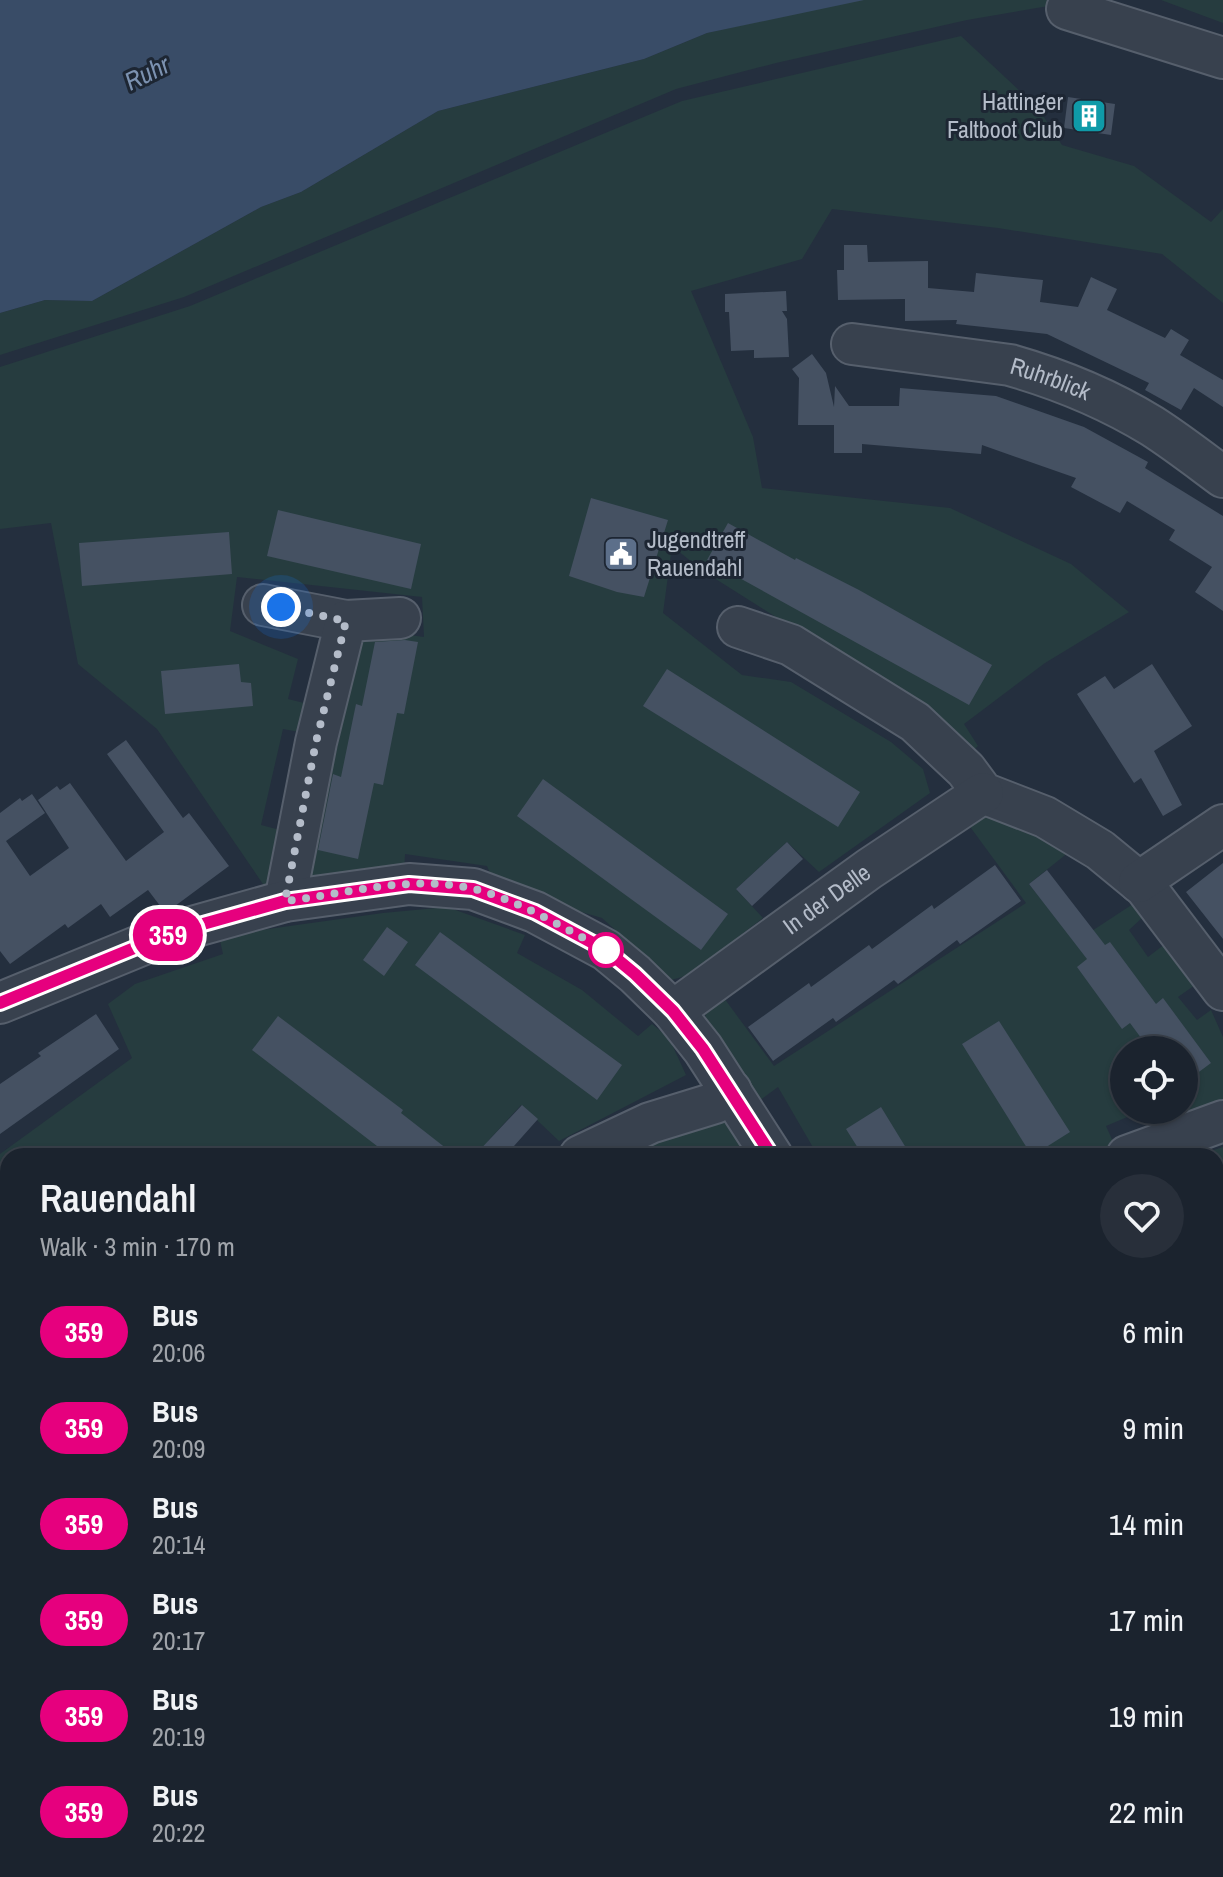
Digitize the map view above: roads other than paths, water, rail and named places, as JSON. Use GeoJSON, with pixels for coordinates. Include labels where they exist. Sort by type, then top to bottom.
{"type":"FeatureCollection","features":[{"type":"Feature","properties":{"kind":"street"},"geometry":{"type":"LineString","coordinates":[[1067,9],[1223,58]]}},
{"type":"Feature","properties":{"kind":"street","name":"Ruhrblick"},"geometry":{"type":"LineString","coordinates":[[852,344],[1010,365],[1032,372],[1090,394],[1149,424],[1223,477]]}},
{"type":"Feature","properties":{"kind":"street"},"geometry":{"type":"LineString","coordinates":[[263,605],[346,621],[400,618]]}},
{"type":"Feature","properties":{"kind":"street"},"geometry":{"type":"LineString","coordinates":[[285,901],[316,742],[346,621]]}},
{"type":"Feature","properties":{"kind":"street"},"geometry":{"type":"LineString","coordinates":[[738,627],[791,645],[915,722],[966,770],[983,793],[1026,808],[1080,836],[1139,882],[1223,990]]}},
{"type":"Feature","properties":{"kind":"street","name":"In der Delle"},"geometry":{"type":"LineString","coordinates":[[673,1011],[869,869],[983,793]]}},
{"type":"Feature","properties":{"kind":"street"},"geometry":{"type":"LineString","coordinates":[[1139,882],[1223,825]]}},
{"type":"Feature","properties":{"kind":"street"},"geometry":{"type":"LineString","coordinates":[[0,1003],[171,933],[285,901],[409,884],[473,889],[535,912],[606,950],[635,974],[673,1011],[731,1091],[767,1148]]}},
{"type":"Feature","properties":{"kind":"street"},"geometry":{"type":"LineString","coordinates":[[597,1148],[650,1123],[715,1103],[731,1091]]}},
{"type":"Feature","properties":{"kind":"street"},"geometry":{"type":"LineString","coordinates":[[1149,1148],[1223,1121]]}},
{"type":"Feature","properties":{"kind":"water","name":"Ruhr"},"geometry":{"type":"Polygon","coordinates":[[[0,0],[864,0],[707,33],[644,59],[438,111],[301,192],[261,207],[92,301],[45,300],[0,313],[0,0]]]}},
{"type":"Feature","properties":{"kind":"place","name":"Hattinger Faltboot Club"},"geometry":{"type":"Point","coordinates":[1089,116]}},
{"type":"Feature","properties":{"kind":"place","name":"Jugendtreff Rauendahl"},"geometry":{"type":"Point","coordinates":[621,554]}}]}
